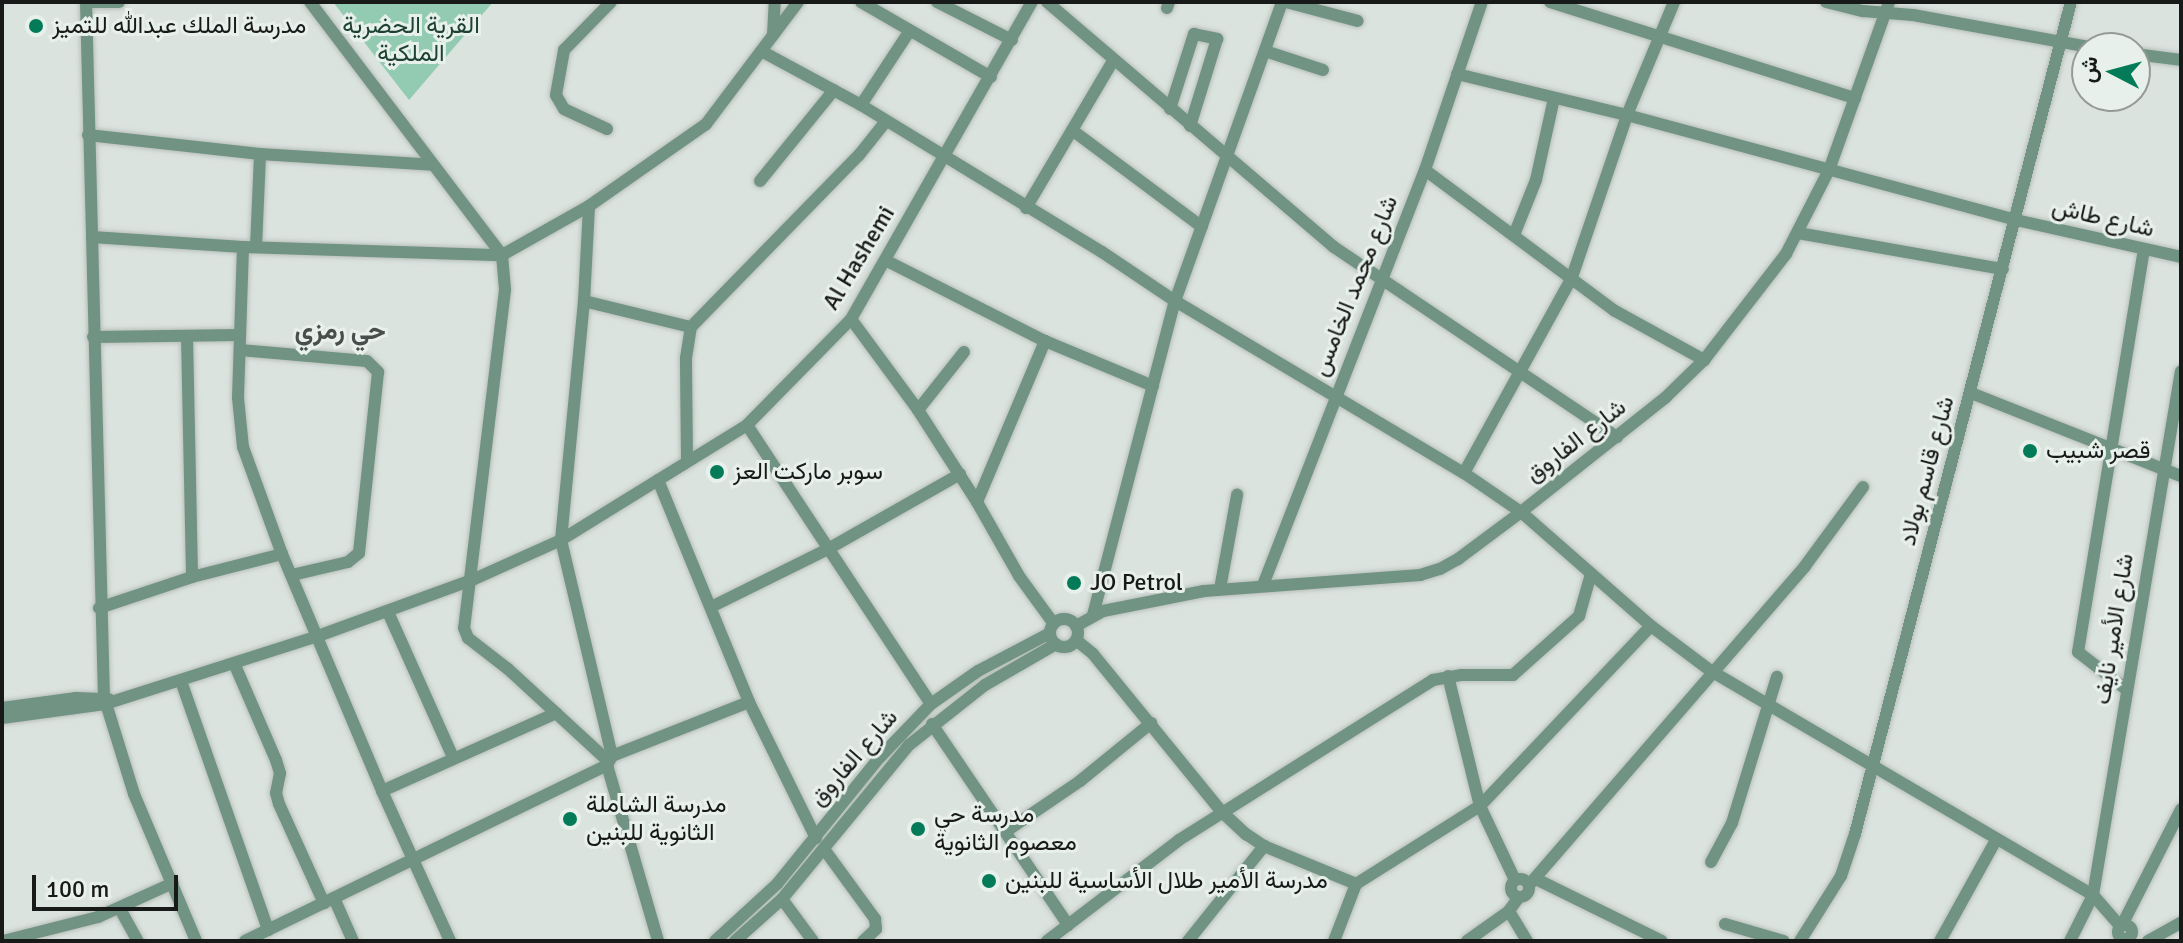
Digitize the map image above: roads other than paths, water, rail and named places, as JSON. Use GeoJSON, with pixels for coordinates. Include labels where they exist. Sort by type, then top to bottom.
{"type":"FeatureCollection","features":[{"type":"Feature","properties":{"kind":"street"},"geometry":{"type":"LineString","coordinates":[[119,2],[86,2],[99,608],[107,700],[134,794],[196,941]]}},
{"type":"Feature","properties":{"kind":"street"},"geometry":{"type":"LineString","coordinates":[[310,2],[502,255],[505,290],[472,580],[465,612],[468,638],[508,669],[609,760]]}},
{"type":"Feature","properties":{"kind":"street"},"geometry":{"type":"LineString","coordinates":[[607,129],[564,109],[556,95],[564,50],[611,2]]}},
{"type":"Feature","properties":{"kind":"street"},"geometry":{"type":"LineString","coordinates":[[773,36],[775,2]]}},
{"type":"Feature","properties":{"kind":"street"},"geometry":{"type":"LineString","coordinates":[[92,237],[243,247],[502,255],[589,206],[706,124],[798,2]]}},
{"type":"Feature","properties":{"kind":"street"},"geometry":{"type":"LineString","coordinates":[[861,2],[991,77]]}},
{"type":"Feature","properties":{"kind":"street"},"geometry":{"type":"LineString","coordinates":[[937,2],[1012,40]]}},
{"type":"Feature","properties":{"kind":"street","name":"Al Hashemi"},"geometry":{"type":"LineString","coordinates":[[107,700],[181,681],[318,636],[472,580],[561,540],[747,425],[851,319],[887,261],[943,156],[1032,2]]}},
{"type":"Feature","properties":{"kind":"street"},"geometry":{"type":"LineString","coordinates":[[1047,2],[1228,158],[1380,281],[1429,307],[1617,437]]}},
{"type":"Feature","properties":{"kind":"street"},"geometry":{"type":"LineString","coordinates":[[1093,615],[1175,301],[1284,2],[1358,21]]}},
{"type":"Feature","properties":{"kind":"street"},"geometry":{"type":"LineString","coordinates":[[1550,2],[1855,98]]}},
{"type":"Feature","properties":{"kind":"street"},"geometry":{"type":"LineString","coordinates":[[1464,473],[1572,277],[1627,115],[1674,2]]}},
{"type":"Feature","properties":{"kind":"street"},"geometry":{"type":"LineString","coordinates":[[1826,2],[1863,11],[1888,7],[2071,44]]}},
{"type":"Feature","properties":{"kind":"street","name":"شارع قاسم بولاد"},"geometry":{"type":"LineString","coordinates":[[1800,941],[1841,876],[1855,834],[2071,2]]}},
{"type":"Feature","properties":{"kind":"street","name":"شارع محمد الخامس"},"geometry":{"type":"LineString","coordinates":[[1263,585],[1425,170],[1477,3]]}},
{"type":"Feature","properties":{"kind":"street","name":"شارع الفاروق"},"geometry":{"type":"LineString","coordinates":[[1076,626],[1093,615],[1220,589],[1420,575],[1440,569],[1521,512],[1617,437],[1704,360],[1749,305],[1798,233],[1829,170],[1888,7]]}},
{"type":"Feature","properties":{"kind":"street"},"geometry":{"type":"LineString","coordinates":[[861,105],[909,32]]}},
{"type":"Feature","properties":{"kind":"street"},"geometry":{"type":"LineString","coordinates":[[1170,109],[1194,34],[1217,39],[1190,126]]}},
{"type":"Feature","properties":{"kind":"street"},"geometry":{"type":"LineString","coordinates":[[1265,51],[1323,70]]}},
{"type":"Feature","properties":{"kind":"street"},"geometry":{"type":"LineString","coordinates":[[763,52],[861,105],[1102,252],[1175,301],[1464,473],[1521,512],[1651,626],[1711,671],[1871,768],[2093,895],[2124,936],[2181,809]]}},
{"type":"Feature","properties":{"kind":"street"},"geometry":{"type":"LineString","coordinates":[[2151,56],[2181,60]]}},
{"type":"Feature","properties":{"kind":"street"},"geometry":{"type":"LineString","coordinates":[[1026,208],[1113,61]]}},
{"type":"Feature","properties":{"kind":"street","name":"شارع طاش"},"geometry":{"type":"LineString","coordinates":[[1457,74],[1627,115],[2016,220],[2181,257]]}},
{"type":"Feature","properties":{"kind":"street"},"geometry":{"type":"LineString","coordinates":[[760,181],[834,90]]}},
{"type":"Feature","properties":{"kind":"street"},"geometry":{"type":"LineString","coordinates":[[1514,235],[1536,180],[1554,98]]}},
{"type":"Feature","properties":{"kind":"street"},"geometry":{"type":"LineString","coordinates":[[687,460],[686,358],[691,327],[859,155],[886,121]]}},
{"type":"Feature","properties":{"kind":"street"},"geometry":{"type":"LineString","coordinates":[[1072,130],[1202,227]]}},
{"type":"Feature","properties":{"kind":"street"},"geometry":{"type":"LineString","coordinates":[[88,135],[260,154],[433,165]]}},
{"type":"Feature","properties":{"kind":"street"},"geometry":{"type":"LineString","coordinates":[[256,247],[260,154]]}},
{"type":"Feature","properties":{"kind":"street"},"geometry":{"type":"LineString","coordinates":[[1425,170],[1615,311],[1704,360]]}},
{"type":"Feature","properties":{"kind":"street"},"geometry":{"type":"LineString","coordinates":[[589,206],[584,301],[561,540],[609,760],[658,941]]}},
{"type":"Feature","properties":{"kind":"street"},"geometry":{"type":"LineString","coordinates":[[1798,233],[2003,269]]}},
{"type":"Feature","properties":{"kind":"street"},"geometry":{"type":"LineString","coordinates":[[243,247],[238,398],[243,447],[282,554],[382,791],[450,941]]}},
{"type":"Feature","properties":{"kind":"street"},"geometry":{"type":"LineString","coordinates":[[2127,690],[2078,652],[2144,251]]}},
{"type":"Feature","properties":{"kind":"street"},"geometry":{"type":"LineString","coordinates":[[887,261],[1045,341],[1153,386]]}},
{"type":"Feature","properties":{"kind":"street"},"geometry":{"type":"LineString","coordinates":[[584,301],[691,327]]}},
{"type":"Feature","properties":{"kind":"street"},"geometry":{"type":"LineString","coordinates":[[851,319],[918,410],[960,474],[1053,634],[1067,646],[1076,640]]}},
{"type":"Feature","properties":{"kind":"street"},"geometry":{"type":"LineString","coordinates":[[93,337],[240,335]]}},
{"type":"Feature","properties":{"kind":"street"},"geometry":{"type":"LineString","coordinates":[[187,336],[192,577]]}},
{"type":"Feature","properties":{"kind":"street"},"geometry":{"type":"LineString","coordinates":[[977,502],[1045,341]]}},
{"type":"Feature","properties":{"kind":"street"},"geometry":{"type":"LineString","coordinates":[[240,350],[367,361],[378,372],[359,553],[348,562],[292,575]]}},
{"type":"Feature","properties":{"kind":"street"},"geometry":{"type":"LineString","coordinates":[[918,410],[964,352]]}},
{"type":"Feature","properties":{"kind":"street","name":"شارع الأمير نايف"},"geometry":{"type":"LineString","coordinates":[[2070,941],[2093,895],[2181,371]]}},
{"type":"Feature","properties":{"kind":"street"},"geometry":{"type":"LineString","coordinates":[[1971,393],[2181,476]]}},
{"type":"Feature","properties":{"kind":"street"},"geometry":{"type":"LineString","coordinates":[[747,425],[931,704]]}},
{"type":"Feature","properties":{"kind":"street"},"geometry":{"type":"LineString","coordinates":[[711,607],[828,549],[960,474]]}},
{"type":"Feature","properties":{"kind":"street"},"geometry":{"type":"LineString","coordinates":[[658,480],[749,702],[816,838]]}},
{"type":"Feature","properties":{"kind":"street"},"geometry":{"type":"LineString","coordinates":[[1467,941],[1509,911],[1519,897],[1527,894],[1532,882],[1711,671],[1805,566],[1863,487]]}},
{"type":"Feature","properties":{"kind":"street"},"geometry":{"type":"LineString","coordinates":[[1220,589],[1237,495]]}},
{"type":"Feature","properties":{"kind":"street"},"geometry":{"type":"LineString","coordinates":[[99,608],[192,577],[282,554]]}},
{"type":"Feature","properties":{"kind":"street"},"geometry":{"type":"LineString","coordinates":[[1047,941],[1179,840],[1433,680],[1448,676],[1513,675],[1579,616],[1591,574]]}},
{"type":"Feature","properties":{"kind":"street"},"geometry":{"type":"LineString","coordinates":[[388,612],[453,757]]}},
{"type":"Feature","properties":{"kind":"street"},"geometry":{"type":"LineString","coordinates":[[1053,634],[1063,619],[1076,626],[1076,640]]}},
{"type":"Feature","properties":{"kind":"street"},"geometry":{"type":"LineString","coordinates":[[1334,941],[1356,884],[1480,806],[1651,626]]}},
{"type":"Feature","properties":{"kind":"street","name":"شارع الفاروق"},"geometry":{"type":"LineString","coordinates":[[715,941],[758,905],[880,757],[931,704],[978,671],[1053,634]]}},
{"type":"Feature","properties":{"kind":"street","name":"شارع الفاروق"},"geometry":{"type":"LineString","coordinates":[[735,941],[782,899],[891,763],[932,724],[1053,634]]}},
{"type":"Feature","properties":{"kind":"street"},"geometry":{"type":"LineString","coordinates":[[1076,640],[1093,654],[1222,812],[1264,846],[1356,884]]}},
{"type":"Feature","properties":{"kind":"street"},"geometry":{"type":"LineString","coordinates":[[234,663],[276,760],[280,773],[276,793],[279,804],[353,941]]}},
{"type":"Feature","properties":{"kind":"street"},"geometry":{"type":"LineString","coordinates":[[1448,676],[1480,806],[1515,880],[1511,889],[1519,897]]}},
{"type":"Feature","properties":{"kind":"street"},"geometry":{"type":"LineString","coordinates":[[1711,862],[1732,823],[1777,677]]}},
{"type":"Feature","properties":{"kind":"street"},"geometry":{"type":"LineString","coordinates":[[181,681],[268,930]]}},
{"type":"Feature","properties":{"kind":"street"},"geometry":{"type":"LineString","coordinates":[[7,713],[107,700]]}},
{"type":"Feature","properties":{"kind":"street"},"geometry":{"type":"LineString","coordinates":[[245,941],[414,860],[609,760],[749,702]]}},
{"type":"Feature","properties":{"kind":"street"},"geometry":{"type":"LineString","coordinates":[[382,791],[556,713]]}},
{"type":"Feature","properties":{"kind":"street"},"geometry":{"type":"LineString","coordinates":[[1005,832],[1080,781],[1151,723]]}},
{"type":"Feature","properties":{"kind":"street"},"geometry":{"type":"LineString","coordinates":[[932,724],[1068,925]]}},
{"type":"Feature","properties":{"kind":"street"},"geometry":{"type":"LineString","coordinates":[[1940,941],[1996,840]]}},
{"type":"Feature","properties":{"kind":"street"},"geometry":{"type":"LineString","coordinates":[[1188,941],[1264,846]]}},
{"type":"Feature","properties":{"kind":"street"},"geometry":{"type":"LineString","coordinates":[[824,849],[875,919],[876,929],[863,941]]}},
{"type":"Feature","properties":{"kind":"street"},"geometry":{"type":"LineString","coordinates":[[1515,880],[1532,882],[1662,941]]}},
{"type":"Feature","properties":{"kind":"street"},"geometry":{"type":"LineString","coordinates":[[3,941],[58,930],[120,909],[173,883]]}},
{"type":"Feature","properties":{"kind":"street"},"geometry":{"type":"LineString","coordinates":[[782,899],[813,941]]}},
{"type":"Feature","properties":{"kind":"street"},"geometry":{"type":"LineString","coordinates":[[120,909],[138,941]]}},
{"type":"Feature","properties":{"kind":"street"},"geometry":{"type":"LineString","coordinates":[[1509,911],[1527,941]]}},
{"type":"Feature","properties":{"kind":"street"},"geometry":{"type":"LineString","coordinates":[[2148,941],[2181,923]]}},
{"type":"Feature","properties":{"kind":"street"},"geometry":{"type":"LineString","coordinates":[[1725,924],[1748,928],[1784,941]]}},
{"type":"Feature","properties":{"kind":"street"},"geometry":{"type":"LineString","coordinates":[[1741,941],[1748,928]]}},
{"type":"Feature","properties":{"kind":"place","name":"مدرسة الملك عبدالله للتميز"},"geometry":{"type":"Point","coordinates":[36,26]}},
{"type":"Feature","properties":{"kind":"place","name":"قصر شبيب"},"geometry":{"type":"Point","coordinates":[2030,451]}},
{"type":"Feature","properties":{"kind":"place","name":"سوبر ماركت العز"},"geometry":{"type":"Point","coordinates":[717,472]}},
{"type":"Feature","properties":{"kind":"place","name":"JO Petrol"},"geometry":{"type":"Point","coordinates":[1074,583]}},
{"type":"Feature","properties":{"kind":"place","name":"مدرسة الشاملة الثانوية للبنين"},"geometry":{"type":"Point","coordinates":[570,819]}},
{"type":"Feature","properties":{"kind":"place","name":"مدرسة حي معصوم الثانوية"},"geometry":{"type":"Point","coordinates":[918,829]}},
{"type":"Feature","properties":{"kind":"place","name":"مدرسة الأمير طلال الأساسية للبنين"},"geometry":{"type":"Point","coordinates":[989,881]}},
{"type":"Feature","properties":{"kind":"district","name":"حي رمزي"},"geometry":{"type":"Point","coordinates":[340,332]}},
{"type":"Feature","properties":{"kind":"park label","name":"القرية الحضرية الملكية"},"geometry":{"type":"Point","coordinates":[411,40]}}]}
